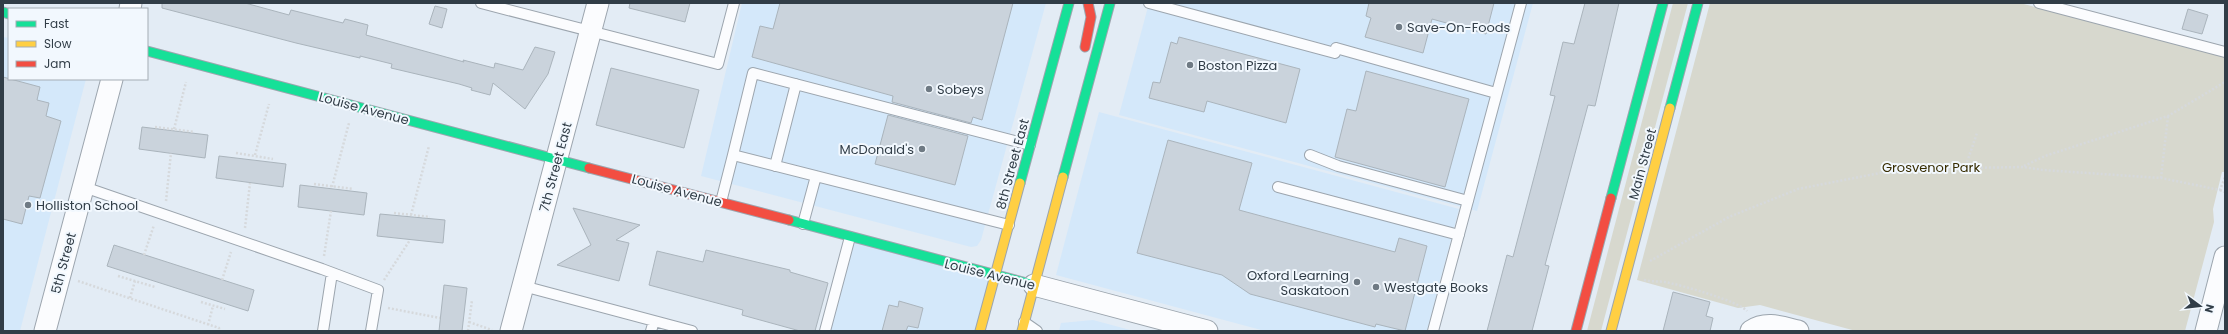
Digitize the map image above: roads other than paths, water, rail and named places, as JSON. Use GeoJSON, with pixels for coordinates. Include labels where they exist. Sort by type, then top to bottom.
{"type":"FeatureCollection","features":[{"type":"Feature","properties":{"kind":"street","name":"7th Street East"},"geometry":{"type":"LineString","coordinates":[[502,330],[523,286],[598,3]]}},
{"type":"Feature","properties":{"kind":"street","name":"8th Street East"},"geometry":{"type":"LineString","coordinates":[[980,331],[1069,3]]}},
{"type":"Feature","properties":{"kind":"street"},"geometry":{"type":"LineString","coordinates":[[1082,60],[1091,17],[1088,3]]}},
{"type":"Feature","properties":{"kind":"street"},"geometry":{"type":"LineString","coordinates":[[1023,326],[1110,3]]}},
{"type":"Feature","properties":{"kind":"street","name":"Main Street"},"geometry":{"type":"LineString","coordinates":[[1576,331],[1664,3]]}},
{"type":"Feature","properties":{"kind":"street","name":"Main Street"},"geometry":{"type":"LineString","coordinates":[[1610,331],[1698,3]]}},
{"type":"Feature","properties":{"kind":"street","name":"Louise Avenue"},"geometry":{"type":"LineString","coordinates":[[148,51],[1034,285],[1181,328],[1207,331]]}},
{"type":"Feature","properties":{"kind":"street","name":"5th Street"},"geometry":{"type":"LineString","coordinates":[[45,331],[112,80]]}},
{"type":"Feature","properties":{"kind":"street"},"geometry":{"type":"LineString","coordinates":[[1075,96],[1075,135]]}},
{"type":"Feature","properties":{"kind":"street"},"geometry":{"type":"LineString","coordinates":[[2206,331],[2225,257]]}},
{"type":"Feature","properties":{"kind":"street"},"geometry":{"type":"LineString","coordinates":[[1751,331],[1760,325],[1779,326],[1798,331]]}},
{"type":"Feature","properties":{"kind":"lane"},"geometry":{"type":"LineString","coordinates":[[481,3],[718,64],[734,3]]}},
{"type":"Feature","properties":{"kind":"lane"},"geometry":{"type":"LineString","coordinates":[[1149,3],[1335,53],[1336,48],[1496,93]]}},
{"type":"Feature","properties":{"kind":"lane"},"geometry":{"type":"LineString","coordinates":[[1433,331],[1521,3]]}},
{"type":"Feature","properties":{"kind":"lane"},"geometry":{"type":"LineString","coordinates":[[2039,3],[2225,52]]}},
{"type":"Feature","properties":{"kind":"lane"},"geometry":{"type":"LineString","coordinates":[[721,202],[753,73],[1030,145]]}},
{"type":"Feature","properties":{"kind":"lane"},"geometry":{"type":"LineString","coordinates":[[775,166],[796,84]]}},
{"type":"Feature","properties":{"kind":"lane"},"geometry":{"type":"LineString","coordinates":[[733,155],[1008,225]]}},
{"type":"Feature","properties":{"kind":"lane"},"geometry":{"type":"LineString","coordinates":[[1310,155],[1338,166],[1468,201]]}},
{"type":"Feature","properties":{"kind":"lane"},"geometry":{"type":"LineString","coordinates":[[803,224],[816,176]]}},
{"type":"Feature","properties":{"kind":"lane"},"geometry":{"type":"LineString","coordinates":[[84,187],[322,269],[378,290],[371,331]]}},
{"type":"Feature","properties":{"kind":"lane"},"geometry":{"type":"LineString","coordinates":[[1278,187],[1459,235]]}},
{"type":"Feature","properties":{"kind":"lane"},"geometry":{"type":"LineString","coordinates":[[825,331],[850,237]]}},
{"type":"Feature","properties":{"kind":"lane"},"geometry":{"type":"LineString","coordinates":[[323,331],[332,273]]}},
{"type":"Feature","properties":{"kind":"lane"},"geometry":{"type":"LineString","coordinates":[[523,286],[652,326],[692,331]]}},
{"type":"Feature","properties":{"kind":"lane"},"geometry":{"type":"LineString","coordinates":[[1023,326],[1037,331]]}},
{"type":"Feature","properties":{"kind":"place","name":"Save-On-Foods"},"geometry":{"type":"Point","coordinates":[1399,27]}},
{"type":"Feature","properties":{"kind":"place","name":"Boston Pizza"},"geometry":{"type":"Point","coordinates":[1190,65]}},
{"type":"Feature","properties":{"kind":"place","name":"Sobeys"},"geometry":{"type":"Point","coordinates":[929,89]}},
{"type":"Feature","properties":{"kind":"place","name":"McDonald's"},"geometry":{"type":"Point","coordinates":[922,149]}},
{"type":"Feature","properties":{"kind":"place","name":"Holliston School"},"geometry":{"type":"Point","coordinates":[28,205]}},
{"type":"Feature","properties":{"kind":"place","name":"Oxford Learning Saskatoon"},"geometry":{"type":"Point","coordinates":[1357,282]}},
{"type":"Feature","properties":{"kind":"place","name":"Westgate Books"},"geometry":{"type":"Point","coordinates":[1376,287]}},
{"type":"Feature","properties":{"kind":"park label","name":"Grosvenor Park"},"geometry":{"type":"Point","coordinates":[1931,167]}}]}
